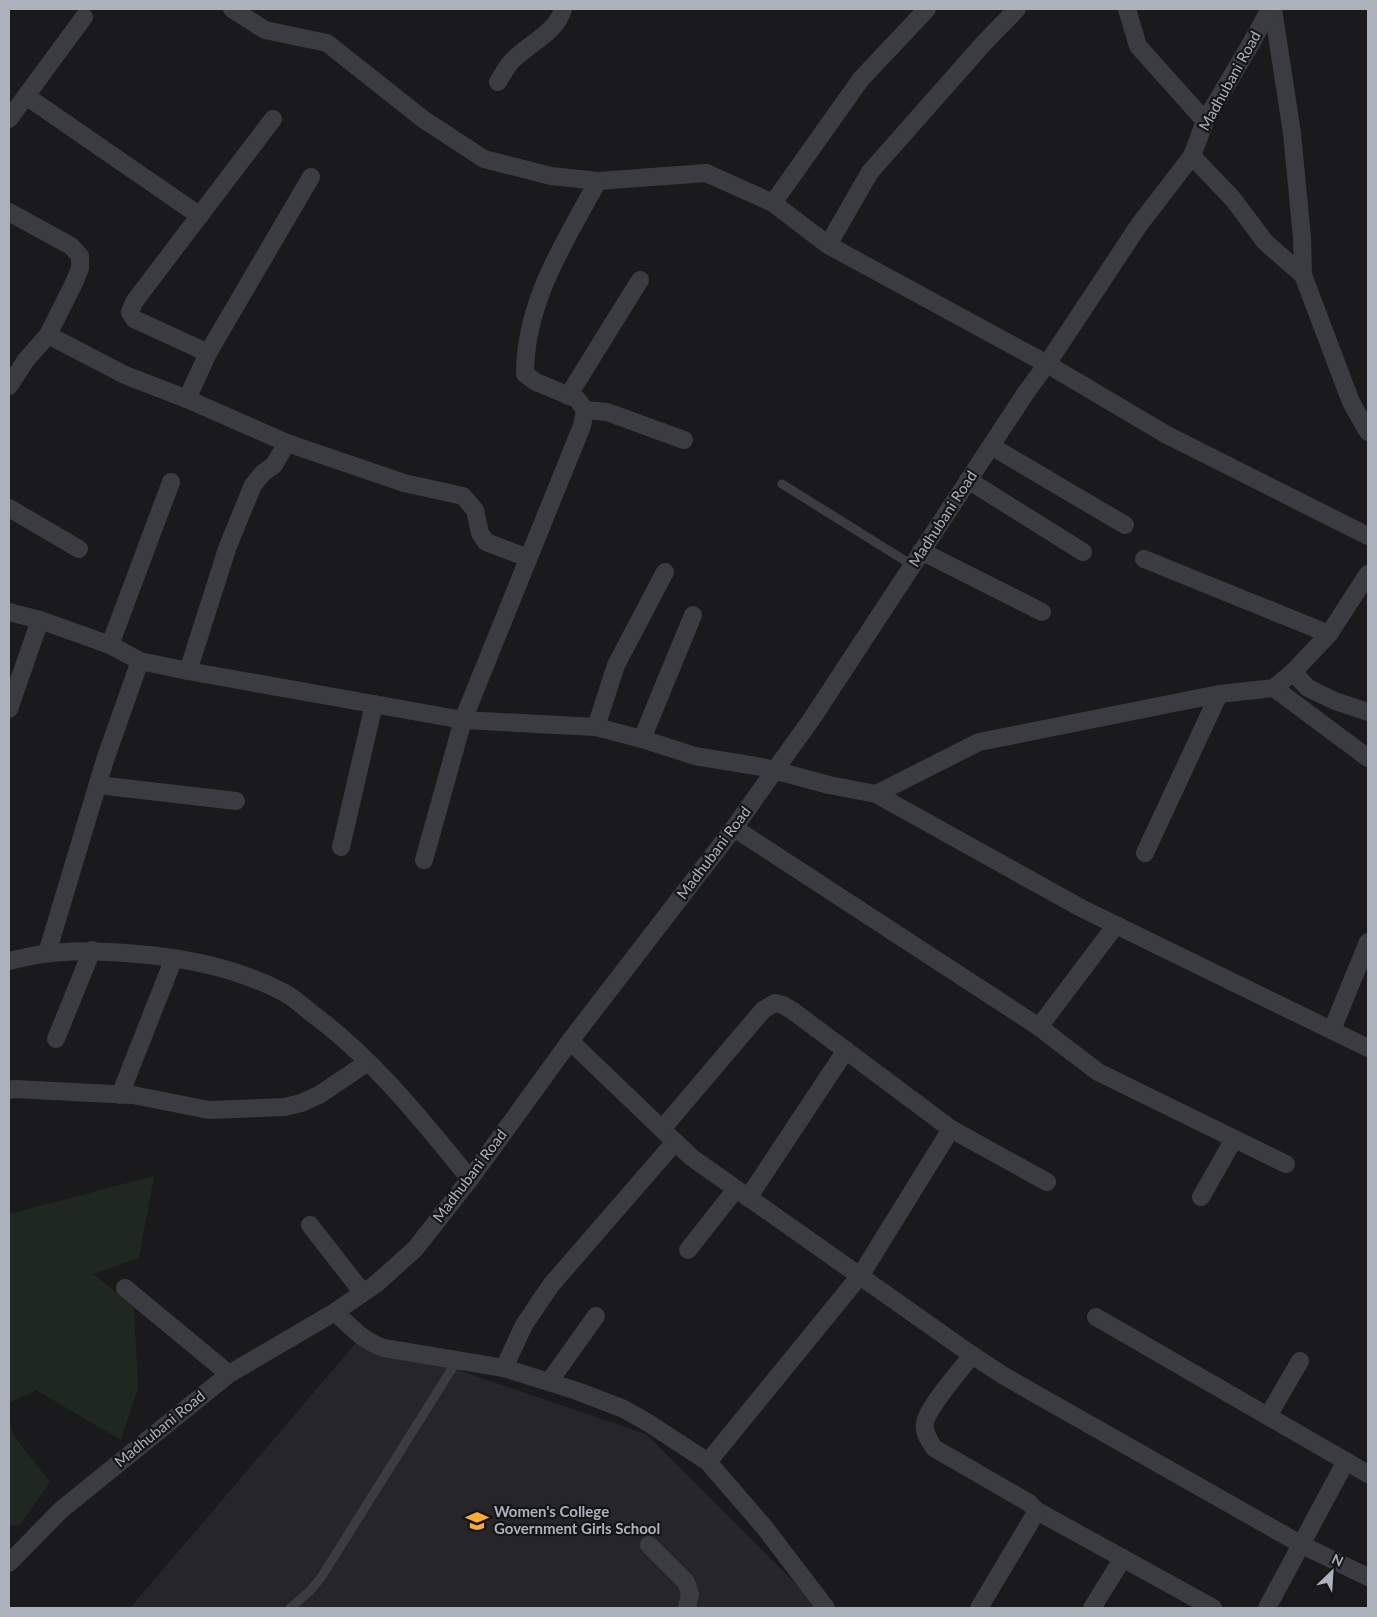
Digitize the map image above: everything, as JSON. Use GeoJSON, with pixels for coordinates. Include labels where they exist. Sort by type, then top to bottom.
{"type":"FeatureCollection","features":[{"type":"Feature","properties":{"kind":"street"},"geometry":{"type":"LineString","coordinates":[[232,9],[265,30],[327,44],[423,118],[484,159],[551,176],[598,180],[706,173],[773,203],[828,244],[1047,364],[1167,435],[1368,536]]}},
{"type":"Feature","properties":{"kind":"street"},"geometry":{"type":"LineString","coordinates":[[498,82],[512,60],[554,26],[561,17],[563,9]]}},
{"type":"Feature","properties":{"kind":"street"},"geometry":{"type":"LineString","coordinates":[[773,203],[861,79],[926,9]]}},
{"type":"Feature","properties":{"kind":"street"},"geometry":{"type":"LineString","coordinates":[[828,244],[870,172],[984,43],[1017,9]]}},
{"type":"Feature","properties":{"kind":"street"},"geometry":{"type":"LineString","coordinates":[[1127,9],[1138,46],[1205,120]]}},
{"type":"Feature","properties":{"kind":"street"},"geometry":{"type":"LineString","coordinates":[[1271,9],[1292,134],[1302,238],[1302,275],[1351,402],[1368,432]]}},
{"type":"Feature","properties":{"kind":"street","name":"Madhubani Road"},"geometry":{"type":"LineString","coordinates":[[9,1563],[61,1510],[230,1374],[363,1293],[376,1284],[415,1249],[470,1179],[570,1041],[734,828],[811,720],[968,480],[1139,225],[1192,156],[1205,120],[1271,9]]}},
{"type":"Feature","properties":{"kind":"street"},"geometry":{"type":"LineString","coordinates":[[9,119],[84,17]]}},
{"type":"Feature","properties":{"kind":"street"},"geometry":{"type":"LineString","coordinates":[[26,96],[200,216]]}},
{"type":"Feature","properties":{"kind":"street"},"geometry":{"type":"LineString","coordinates":[[208,353],[134,319],[130,312],[134,302],[273,119]]}},
{"type":"Feature","properties":{"kind":"street"},"geometry":{"type":"LineString","coordinates":[[1192,156],[1233,199],[1265,242],[1302,275]]}},
{"type":"Feature","properties":{"kind":"street"},"geometry":{"type":"LineString","coordinates":[[187,399],[208,353],[312,177]]}},
{"type":"Feature","properties":{"kind":"street"},"geometry":{"type":"LineString","coordinates":[[424,860],[463,720],[582,426],[585,410],[577,399],[536,382],[524,374],[525,353],[538,300],[552,264],[598,180]]}},
{"type":"Feature","properties":{"kind":"street"},"geometry":{"type":"LineString","coordinates":[[9,212],[71,246],[80,256],[80,268],[75,281],[48,335],[26,360],[9,386]]}},
{"type":"Feature","properties":{"kind":"street"},"geometry":{"type":"LineString","coordinates":[[568,396],[640,280]]}},
{"type":"Feature","properties":{"kind":"street"},"geometry":{"type":"LineString","coordinates":[[48,335],[125,375],[187,399],[287,443],[404,483],[463,496],[475,510],[480,534],[486,542],[528,558]]}},
{"type":"Feature","properties":{"kind":"street"},"geometry":{"type":"LineString","coordinates":[[585,410],[607,412],[684,440]]}},
{"type":"Feature","properties":{"kind":"street"},"geometry":{"type":"LineString","coordinates":[[188,672],[228,546],[253,485],[263,473],[274,465],[287,443]]}},
{"type":"Feature","properties":{"kind":"street"},"geometry":{"type":"LineString","coordinates":[[991,446],[1125,525]]}},
{"type":"Feature","properties":{"kind":"street"},"geometry":{"type":"LineString","coordinates":[[968,480],[1084,552]]}},
{"type":"Feature","properties":{"kind":"street"},"geometry":{"type":"LineString","coordinates":[[110,645],[171,482]]}},
{"type":"Feature","properties":{"kind":"street"},"geometry":{"type":"LineString","coordinates":[[9,508],[80,549]]}},
{"type":"Feature","properties":{"kind":"street"},"geometry":{"type":"LineString","coordinates":[[917,558],[1042,612]]}},
{"type":"Feature","properties":{"kind":"street"},"geometry":{"type":"LineString","coordinates":[[1144,559],[1328,634]]}},
{"type":"Feature","properties":{"kind":"street"},"geometry":{"type":"LineString","coordinates":[[596,727],[616,665],[665,572]]}},
{"type":"Feature","properties":{"kind":"street"},"geometry":{"type":"LineString","coordinates":[[876,794],[979,742],[1219,694],[1274,688],[1293,672],[1328,634],[1368,574]]}},
{"type":"Feature","properties":{"kind":"street"},"geometry":{"type":"LineString","coordinates":[[9,612],[40,620],[110,645],[140,661],[188,672],[463,720],[596,727],[695,756],[762,766],[829,785],[876,794],[1081,908],[1368,1048]]}},
{"type":"Feature","properties":{"kind":"street"},"geometry":{"type":"LineString","coordinates":[[642,739],[693,615]]}},
{"type":"Feature","properties":{"kind":"street"},"geometry":{"type":"LineString","coordinates":[[9,709],[40,620]]}},
{"type":"Feature","properties":{"kind":"street"},"geometry":{"type":"LineString","coordinates":[[47,953],[105,760],[140,661]]}},
{"type":"Feature","properties":{"kind":"street"},"geometry":{"type":"LineString","coordinates":[[1293,672],[1308,688],[1335,701],[1368,712]]}},
{"type":"Feature","properties":{"kind":"street"},"geometry":{"type":"LineString","coordinates":[[1274,688],[1368,758]]}},
{"type":"Feature","properties":{"kind":"street"},"geometry":{"type":"LineString","coordinates":[[1145,853],[1219,694]]}},
{"type":"Feature","properties":{"kind":"street"},"geometry":{"type":"LineString","coordinates":[[341,847],[374,704]]}},
{"type":"Feature","properties":{"kind":"street"},"geometry":{"type":"LineString","coordinates":[[98,785],[236,801]]}},
{"type":"Feature","properties":{"kind":"street"},"geometry":{"type":"LineString","coordinates":[[734,828],[1039,1027],[1098,1072],[1286,1164]]}},
{"type":"Feature","properties":{"kind":"street"},"geometry":{"type":"LineString","coordinates":[[1039,1027],[1116,925]]}},
{"type":"Feature","properties":{"kind":"street"},"geometry":{"type":"LineString","coordinates":[[1332,1030],[1368,942]]}},
{"type":"Feature","properties":{"kind":"street"},"geometry":{"type":"LineString","coordinates":[[56,1039],[92,950]]}},
{"type":"Feature","properties":{"kind":"street"},"geometry":{"type":"LineString","coordinates":[[9,961],[47,953],[92,950],[174,958],[223,967],[284,992],[336,1031],[368,1062],[409,1104],[470,1179]]}},
{"type":"Feature","properties":{"kind":"street"},"geometry":{"type":"LineString","coordinates":[[120,1094],[174,958]]}},
{"type":"Feature","properties":{"kind":"street"},"geometry":{"type":"LineString","coordinates":[[504,1368],[524,1325],[551,1285],[669,1136],[763,1010],[775,1003],[783,1005],[846,1050],[951,1129],[1047,1182]]}},
{"type":"Feature","properties":{"kind":"street"},"geometry":{"type":"LineString","coordinates":[[570,1041],[691,1158],[972,1355],[1004,1376],[1302,1545],[1368,1578]]}},
{"type":"Feature","properties":{"kind":"street"},"geometry":{"type":"LineString","coordinates":[[688,1250],[742,1194],[846,1050]]}},
{"type":"Feature","properties":{"kind":"street"},"geometry":{"type":"LineString","coordinates":[[9,1090],[120,1094],[149,1097],[209,1110],[285,1107],[301,1103],[319,1095],[368,1062]]}},
{"type":"Feature","properties":{"kind":"street"},"geometry":{"type":"LineString","coordinates":[[708,1462],[858,1276],[951,1129]]}},
{"type":"Feature","properties":{"kind":"street"},"geometry":{"type":"LineString","coordinates":[[1201,1197],[1234,1139]]}},
{"type":"Feature","properties":{"kind":"street"},"geometry":{"type":"LineString","coordinates":[[310,1225],[363,1293]]}},
{"type":"Feature","properties":{"kind":"street"},"geometry":{"type":"LineString","coordinates":[[125,1288],[230,1374]]}},
{"type":"Feature","properties":{"kind":"street"},"geometry":{"type":"LineString","coordinates":[[334,1312],[371,1344],[384,1348],[504,1368],[577,1391],[624,1410],[650,1424],[708,1462],[766,1528],[826,1608]]}},
{"type":"Feature","properties":{"kind":"street"},"geometry":{"type":"LineString","coordinates":[[549,1382],[596,1316]]}},
{"type":"Feature","properties":{"kind":"street"},"geometry":{"type":"LineString","coordinates":[[1096,1317],[1368,1474]]}},
{"type":"Feature","properties":{"kind":"street"},"geometry":{"type":"LineString","coordinates":[[972,1355],[933,1406],[925,1422],[926,1435],[934,1448],[1029,1503],[1037,1511],[1205,1606]]}},
{"type":"Feature","properties":{"kind":"street"},"geometry":{"type":"LineString","coordinates":[[1268,1416],[1300,1361]]}},
{"type":"Feature","properties":{"kind":"street"},"geometry":{"type":"LineString","coordinates":[[1267,1608],[1346,1461]]}},
{"type":"Feature","properties":{"kind":"street"},"geometry":{"type":"LineString","coordinates":[[979,1608],[1037,1511]]}},
{"type":"Feature","properties":{"kind":"street"},"geometry":{"type":"LineString","coordinates":[[649,1545],[686,1582],[690,1594],[687,1608]]}},
{"type":"Feature","properties":{"kind":"street"},"geometry":{"type":"LineString","coordinates":[[1092,1608],[1123,1558]]}},
{"type":"Feature","properties":{"kind":"lane"},"geometry":{"type":"LineString","coordinates":[[782,484],[917,558]]}},
{"type":"Feature","properties":{"kind":"lane"},"geometry":{"type":"LineString","coordinates":[[290,1608],[310,1591],[322,1576],[458,1360]]}},
{"type":"Feature","properties":{"kind":"shaded area"},"geometry":{"type":"Polygon","coordinates":[[[154,1176],[139,1258],[93,1274],[134,1307],[138,1388],[121,1440],[36,1390],[9,1403],[9,1214],[154,1176]]]}},
{"type":"Feature","properties":{"kind":"shaded area","name":"Women's College Government Girls School"},"geometry":{"type":"Polygon","coordinates":[[[361,1337],[646,1434],[820,1608],[130,1608],[361,1337]]]}},
{"type":"Feature","properties":{"kind":"shaded area"},"geometry":{"type":"Polygon","coordinates":[[[9,1419],[13,1435],[50,1482],[19,1526],[9,1524],[9,1419]]]}},
{"type":"Feature","properties":{"kind":"place","name":"Women's College Government Girls School"},"geometry":{"type":"Point","coordinates":[477,1521]}}]}
